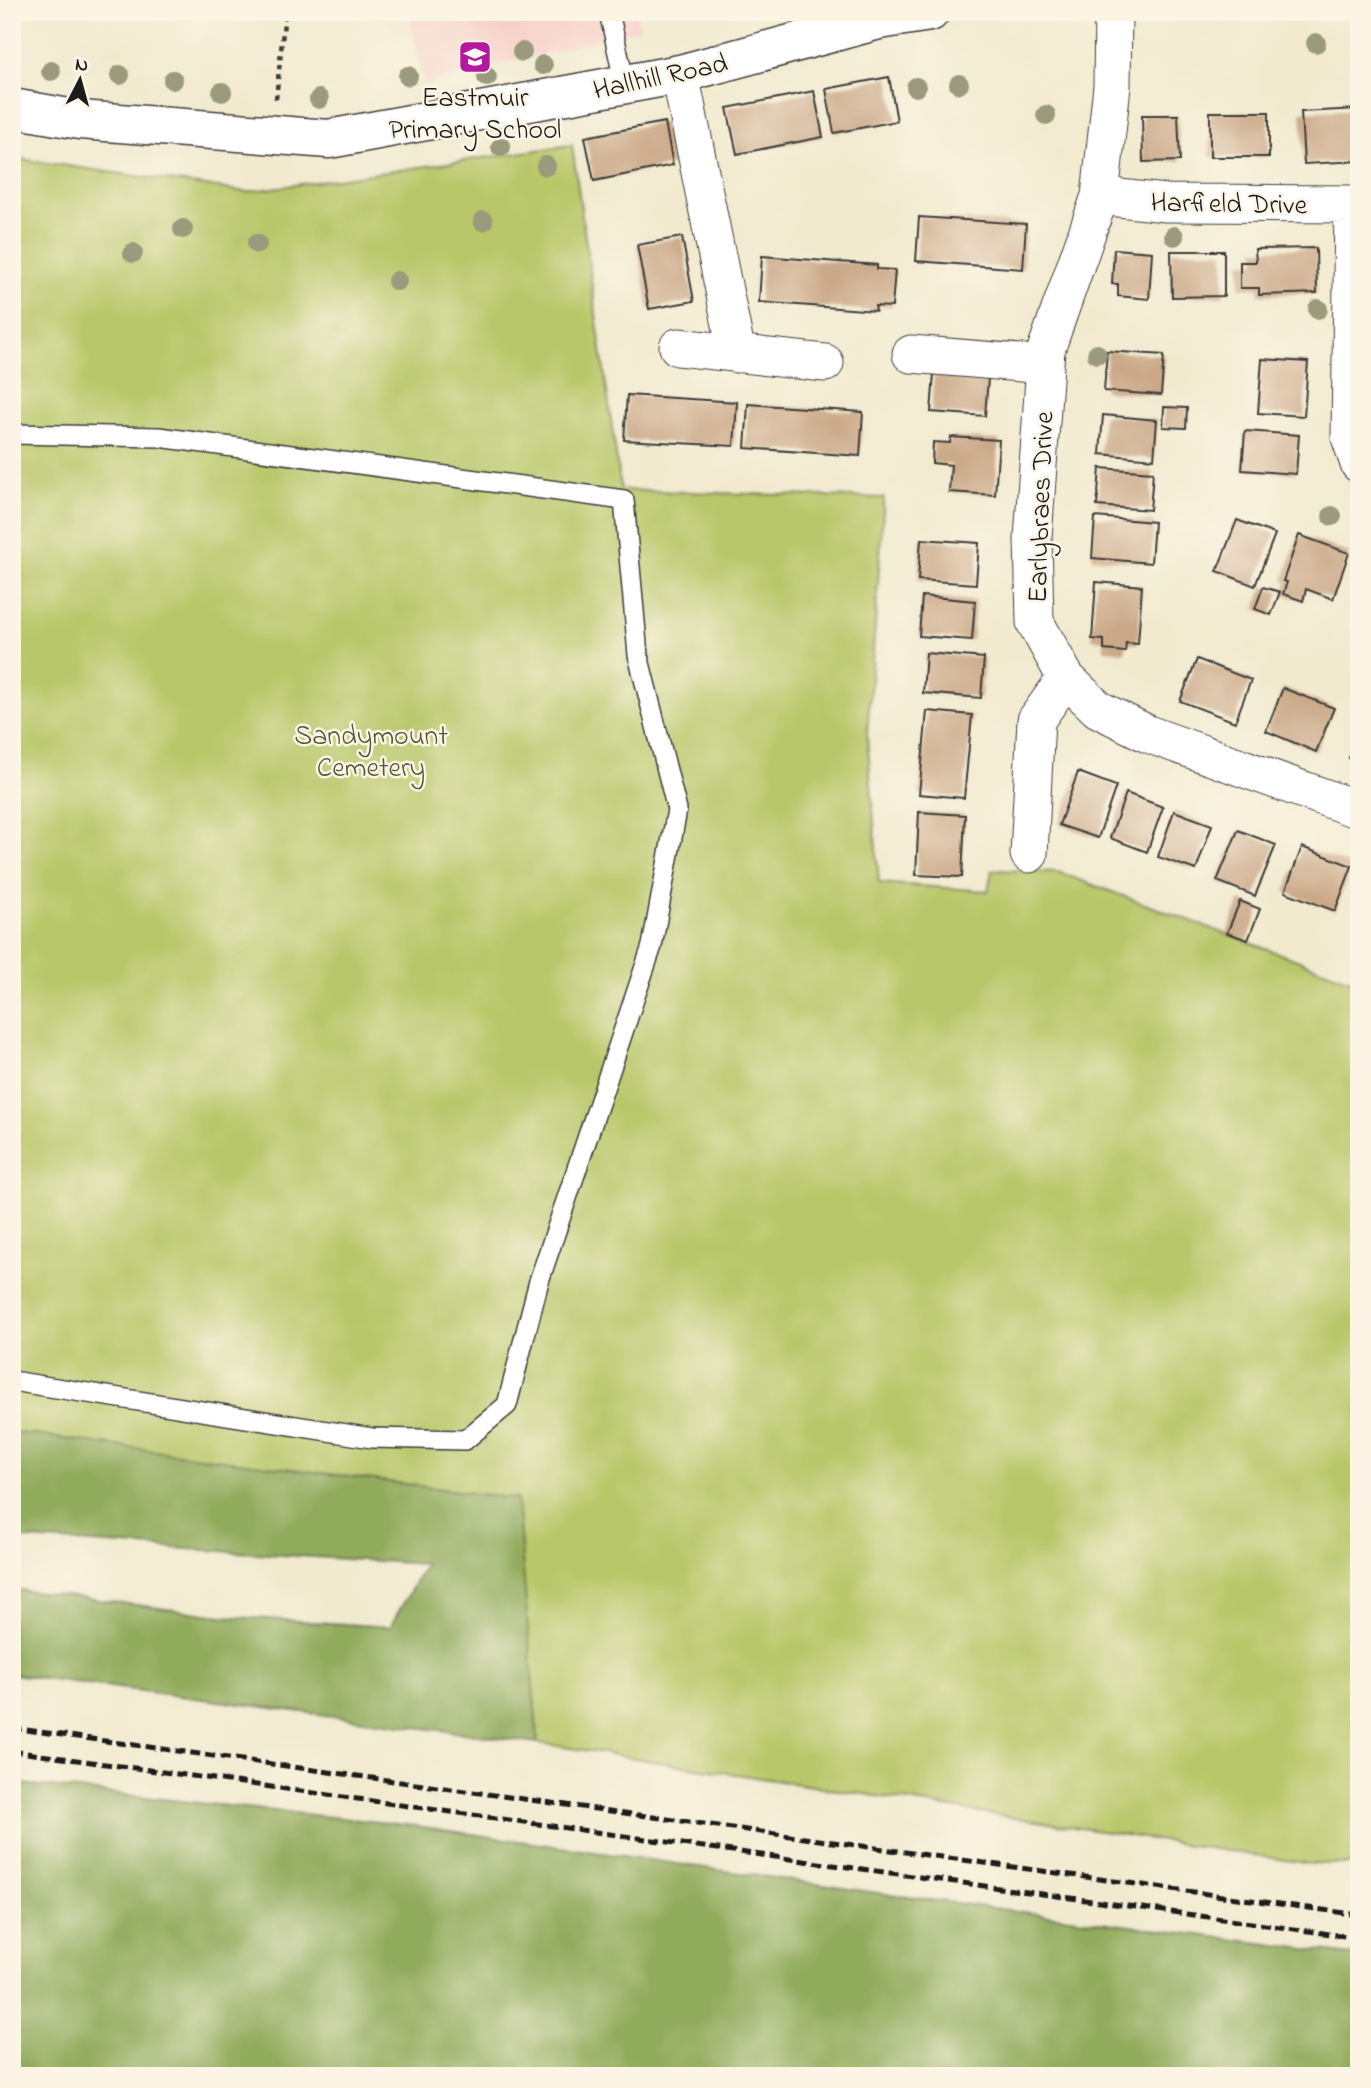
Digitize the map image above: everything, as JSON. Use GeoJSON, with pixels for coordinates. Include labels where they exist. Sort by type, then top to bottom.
{"type":"FeatureCollection","features":[{"type":"Feature","properties":{"kind":"street","name":"Hallhill Road"},"geometry":{"type":"LineString","coordinates":[[12,108],[80,120],[328,139],[680,74],[879,20],[930,12]]}},
{"type":"Feature","properties":{"kind":"street","name":"Earlybraes Drive"},"geometry":{"type":"LineString","coordinates":[[1113,12],[1112,86],[1100,196],[1046,350],[1033,538],[1034,622],[1066,678],[1098,709],[1148,734],[1359,810]]}},
{"type":"Feature","properties":{"kind":"street"},"geometry":{"type":"LineString","coordinates":[[680,74],[737,354]]}},
{"type":"Feature","properties":{"kind":"street","name":"Harfield Drive"},"geometry":{"type":"LineString","coordinates":[[1100,196],[1166,203],[1356,204]]}},
{"type":"Feature","properties":{"kind":"street"},"geometry":{"type":"LineString","coordinates":[[1356,204],[1350,437],[1359,464]]}},
{"type":"Feature","properties":{"kind":"street"},"geometry":{"type":"LineString","coordinates":[[678,347],[825,363]]}},
{"type":"Feature","properties":{"kind":"street"},"geometry":{"type":"LineString","coordinates":[[911,354],[1045,365]]}},
{"type":"Feature","properties":{"kind":"street"},"geometry":{"type":"LineString","coordinates":[[1029,854],[1037,720],[1066,678]]}},
{"type":"Feature","properties":{"kind":"lane"},"geometry":{"type":"LineString","coordinates":[[609,12],[625,85]]}},
{"type":"Feature","properties":{"kind":"lane"},"geometry":{"type":"LineString","coordinates":[[12,434],[159,437],[624,500],[638,655],[677,810],[652,946],[539,1281],[507,1405],[465,1440],[372,1438],[12,1381]]}},
{"type":"Feature","properties":{"kind":"path"},"geometry":{"type":"LineString","coordinates":[[272,135],[285,12]]}},
{"type":"Feature","properties":{"kind":"shaded area","name":"Eastmuir Primary School"},"geometry":{"type":"Polygon","coordinates":[[[409,12],[636,12],[640,29],[424,84],[409,12]]]}},
{"type":"Feature","properties":{"kind":"green space","name":"Sandymount Cemetery"},"geometry":{"type":"Polygon","coordinates":[[[572,145],[621,490],[884,498],[867,735],[879,883],[988,891],[992,870],[1058,872],[1359,983],[1359,1864],[1310,1864],[538,1743],[516,1499],[12,1432],[12,158],[246,192],[572,145]]]}},
{"type":"Feature","properties":{"kind":"green space"},"geometry":{"type":"Polygon","coordinates":[[[12,1432],[517,1499],[538,1743],[12,1674],[12,1589],[222,1616],[390,1627],[425,1564],[12,1538],[12,1432]]]}},
{"type":"Feature","properties":{"kind":"green space"},"geometry":{"type":"Polygon","coordinates":[[[12,1783],[417,1826],[878,1893],[1359,1956],[1359,2076],[12,2076],[12,1783]]]}},
{"type":"Feature","properties":{"kind":"building"},"geometry":{"type":"Polygon","coordinates":[[[889,77],[897,121],[834,133],[826,89],[889,77]]]}},
{"type":"Feature","properties":{"kind":"building"},"geometry":{"type":"Polygon","coordinates":[[[814,91],[823,137],[737,154],[727,108],[814,91]]]}},
{"type":"Feature","properties":{"kind":"building"},"geometry":{"type":"Polygon","coordinates":[[[1359,109],[1359,161],[1304,164],[1301,112],[1359,109]]]}},
{"type":"Feature","properties":{"kind":"building"},"geometry":{"type":"Polygon","coordinates":[[[1210,112],[1269,112],[1269,157],[1210,157],[1210,112]]]}},
{"type":"Feature","properties":{"kind":"building"},"geometry":{"type":"Polygon","coordinates":[[[1142,115],[1178,115],[1180,161],[1143,162],[1142,115]]]}},
{"type":"Feature","properties":{"kind":"building"},"geometry":{"type":"Polygon","coordinates":[[[665,122],[673,165],[594,181],[585,137],[665,122]]]}},
{"type":"Feature","properties":{"kind":"building"},"geometry":{"type":"Polygon","coordinates":[[[919,217],[1026,224],[1023,269],[916,261],[919,217]]]}},
{"type":"Feature","properties":{"kind":"building"},"geometry":{"type":"Polygon","coordinates":[[[682,237],[694,301],[649,309],[637,245],[682,237]]]}},
{"type":"Feature","properties":{"kind":"building"},"geometry":{"type":"Polygon","coordinates":[[[1316,248],[1317,293],[1259,295],[1259,288],[1240,288],[1240,262],[1256,262],[1255,249],[1316,248]]]}},
{"type":"Feature","properties":{"kind":"building"},"geometry":{"type":"Polygon","coordinates":[[[1114,249],[1152,252],[1149,299],[1118,296],[1118,284],[1112,284],[1114,249]]]}},
{"type":"Feature","properties":{"kind":"building"},"geometry":{"type":"Polygon","coordinates":[[[1171,251],[1224,251],[1224,296],[1172,297],[1171,251]]]}},
{"type":"Feature","properties":{"kind":"building"},"geometry":{"type":"Polygon","coordinates":[[[762,256],[877,265],[877,269],[895,270],[892,307],[875,306],[876,311],[759,302],[762,256]]]}},
{"type":"Feature","properties":{"kind":"building"},"geometry":{"type":"Polygon","coordinates":[[[1107,351],[1164,355],[1161,395],[1104,391],[1107,351]]]}},
{"type":"Feature","properties":{"kind":"building"},"geometry":{"type":"Polygon","coordinates":[[[1262,359],[1308,362],[1304,416],[1258,413],[1262,359]]]}},
{"type":"Feature","properties":{"kind":"building"},"geometry":{"type":"Polygon","coordinates":[[[934,373],[988,378],[985,416],[931,412],[934,373]]]}},
{"type":"Feature","properties":{"kind":"building"},"geometry":{"type":"Polygon","coordinates":[[[627,395],[737,402],[734,446],[624,440],[627,395]]]}},
{"type":"Feature","properties":{"kind":"building"},"geometry":{"type":"Polygon","coordinates":[[[748,404],[863,412],[860,456],[745,448],[748,404]]]}},
{"type":"Feature","properties":{"kind":"building"},"geometry":{"type":"Polygon","coordinates":[[[1164,407],[1187,408],[1186,428],[1163,427],[1164,407]]]}},
{"type":"Feature","properties":{"kind":"building"},"geometry":{"type":"Polygon","coordinates":[[[1103,415],[1157,420],[1154,459],[1100,454],[1103,415]]]}},
{"type":"Feature","properties":{"kind":"building"},"geometry":{"type":"Polygon","coordinates":[[[1245,431],[1299,435],[1296,474],[1242,470],[1245,431]]]}},
{"type":"Feature","properties":{"kind":"building"},"geometry":{"type":"Polygon","coordinates":[[[951,437],[999,440],[995,495],[949,492],[951,465],[932,463],[933,442],[950,443],[951,437]]]}},
{"type":"Feature","properties":{"kind":"building"},"geometry":{"type":"Polygon","coordinates":[[[1100,468],[1153,472],[1150,510],[1097,506],[1100,468]]]}},
{"type":"Feature","properties":{"kind":"building"},"geometry":{"type":"Polygon","coordinates":[[[1095,517],[1154,522],[1151,563],[1092,558],[1095,517]]]}},
{"type":"Feature","properties":{"kind":"building"},"geometry":{"type":"Polygon","coordinates":[[[1237,520],[1275,534],[1255,586],[1217,571],[1237,520]]]}},
{"type":"Feature","properties":{"kind":"building"},"geometry":{"type":"Polygon","coordinates":[[[1299,535],[1349,553],[1333,599],[1306,589],[1303,601],[1283,594],[1287,582],[1283,581],[1299,535]]]}},
{"type":"Feature","properties":{"kind":"building"},"geometry":{"type":"Polygon","coordinates":[[[921,539],[979,543],[976,584],[918,580],[921,539]]]}},
{"type":"Feature","properties":{"kind":"building"},"geometry":{"type":"Polygon","coordinates":[[[1096,582],[1142,586],[1138,644],[1126,643],[1125,652],[1104,650],[1104,640],[1092,639],[1096,582]]]}},
{"type":"Feature","properties":{"kind":"building"},"geometry":{"type":"Polygon","coordinates":[[[1263,587],[1280,592],[1271,615],[1255,609],[1263,587]]]}},
{"type":"Feature","properties":{"kind":"building"},"geometry":{"type":"Polygon","coordinates":[[[922,596],[975,601],[972,640],[919,636],[922,596]]]}},
{"type":"Feature","properties":{"kind":"building"},"geometry":{"type":"Polygon","coordinates":[[[926,653],[984,658],[981,698],[923,693],[926,653]]]}},
{"type":"Feature","properties":{"kind":"building"},"geometry":{"type":"Polygon","coordinates":[[[1197,659],[1251,680],[1235,722],[1180,701],[1197,659]]]}},
{"type":"Feature","properties":{"kind":"building"},"geometry":{"type":"Polygon","coordinates":[[[1283,688],[1334,708],[1316,752],[1266,731],[1283,688]]]}},
{"type":"Feature","properties":{"kind":"building"},"geometry":{"type":"Polygon","coordinates":[[[927,711],[972,715],[964,798],[919,794],[927,711]]]}},
{"type":"Feature","properties":{"kind":"building"},"geometry":{"type":"Polygon","coordinates":[[[1359,733],[1359,762],[1349,758],[1359,733]]]}},
{"type":"Feature","properties":{"kind":"building"},"geometry":{"type":"Polygon","coordinates":[[[1078,772],[1116,786],[1098,838],[1059,825],[1078,772]]]}},
{"type":"Feature","properties":{"kind":"building"},"geometry":{"type":"Polygon","coordinates":[[[1126,793],[1163,807],[1147,852],[1110,838],[1126,793]]]}},
{"type":"Feature","properties":{"kind":"building"},"geometry":{"type":"Polygon","coordinates":[[[1174,811],[1212,825],[1196,870],[1158,857],[1174,811]]]}},
{"type":"Feature","properties":{"kind":"building"},"geometry":{"type":"Polygon","coordinates":[[[919,812],[965,815],[962,877],[916,875],[919,812]]]}},
{"type":"Feature","properties":{"kind":"building"},"geometry":{"type":"Polygon","coordinates":[[[1238,830],[1276,845],[1255,896],[1217,881],[1238,830]]]}},
{"type":"Feature","properties":{"kind":"building"},"geometry":{"type":"Polygon","coordinates":[[[1302,847],[1352,866],[1335,911],[1285,892],[1302,847]]]}},
{"type":"Feature","properties":{"kind":"building"},"geometry":{"type":"Polygon","coordinates":[[[1240,901],[1260,909],[1248,940],[1227,933],[1240,901]]]}},
{"type":"Feature","properties":{"kind":"railway"},"geometry":{"type":"LineString","coordinates":[[12,1728],[1359,1915]]}},
{"type":"Feature","properties":{"kind":"railway"},"geometry":{"type":"LineString","coordinates":[[12,1751],[1359,1938]]}},
{"type":"Feature","properties":{"kind":"place","name":"Eastmuir Primary School"},"geometry":{"type":"Point","coordinates":[475,57]}}]}
